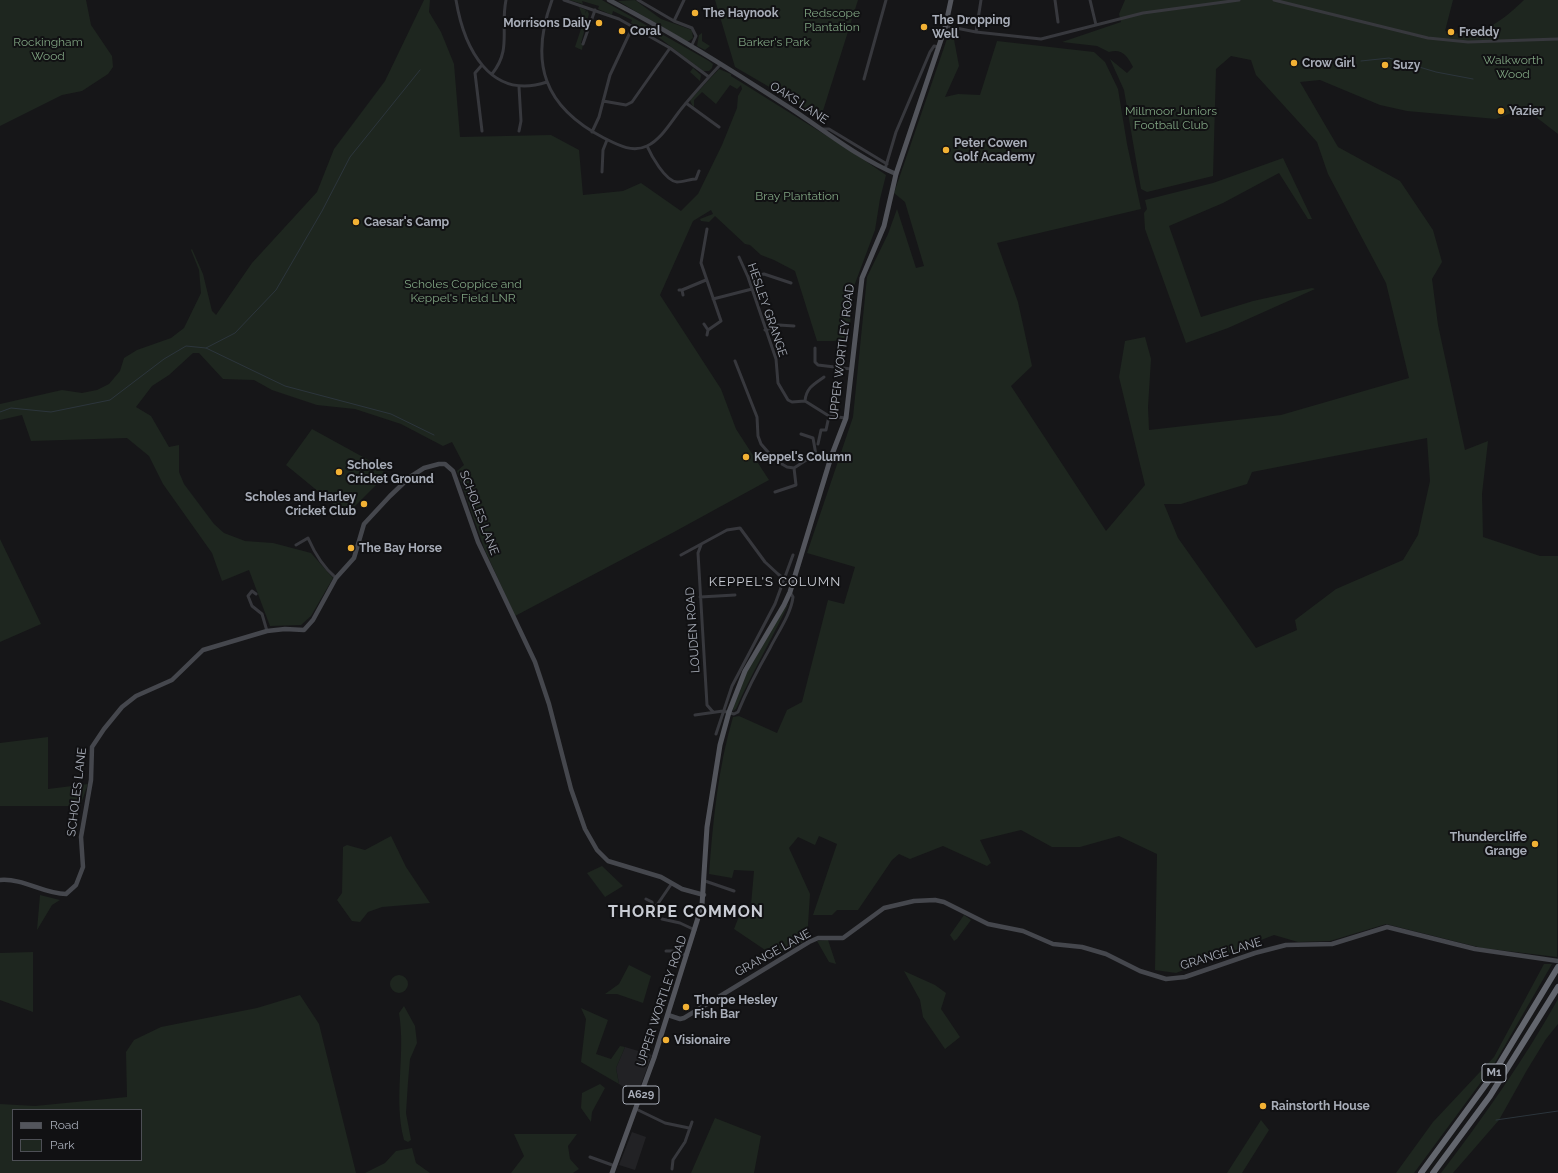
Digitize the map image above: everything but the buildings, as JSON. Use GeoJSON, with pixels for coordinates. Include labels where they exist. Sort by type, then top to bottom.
{"type":"FeatureCollection","features":[{"type":"Feature","properties":{"kind":"highway","name":"M1"},"geometry":{"type":"LineString","coordinates":[[1421,1173],[1484,1087],[1558,967]]}},
{"type":"Feature","properties":{"kind":"highway","name":"M1"},"geometry":{"type":"LineString","coordinates":[[1433,1173],[1490,1096],[1558,987]]}},
{"type":"Feature","properties":{"kind":"main road","name":"UPPER WORTLEY ROAD"},"geometry":{"type":"LineString","coordinates":[[612,1173],[636,1109],[668,1015],[695,930],[704,895],[707,827],[720,745],[729,712],[745,672],[790,592],[832,457],[846,418],[862,278],[884,226],[896,174],[946,26],[951,0]]}},
{"type":"Feature","properties":{"kind":"street"},"geometry":{"type":"LineString","coordinates":[[456,0],[460,21],[466,37],[482,65],[506,84],[519,87],[538,86],[547,82]]}},
{"type":"Feature","properties":{"kind":"street"},"geometry":{"type":"LineString","coordinates":[[492,74],[504,54],[503,14],[506,0]]}},
{"type":"Feature","properties":{"kind":"street"},"geometry":{"type":"LineString","coordinates":[[552,0],[545,21],[542,41],[542,59],[547,82],[560,106],[579,124],[607,140],[628,148],[647,146],[658,138],[686,103],[720,65]]}},
{"type":"Feature","properties":{"kind":"street"},"geometry":{"type":"LineString","coordinates":[[564,0],[619,19],[670,48],[709,77]]}},
{"type":"Feature","properties":{"kind":"street","name":"OAKS LANE"},"geometry":{"type":"LineString","coordinates":[[609,0],[691,47],[821,129],[886,166],[896,174]]}},
{"type":"Feature","properties":{"kind":"street"},"geometry":{"type":"LineString","coordinates":[[638,0],[645,2],[674,21],[694,30],[696,38],[691,47]]}},
{"type":"Feature","properties":{"kind":"street"},"geometry":{"type":"LineString","coordinates":[[674,21],[684,0]]}},
{"type":"Feature","properties":{"kind":"street"},"geometry":{"type":"LineString","coordinates":[[864,78],[886,0]]}},
{"type":"Feature","properties":{"kind":"street"},"geometry":{"type":"LineString","coordinates":[[976,32],[981,0]]}},
{"type":"Feature","properties":{"kind":"street"},"geometry":{"type":"LineString","coordinates":[[1055,0],[1058,22]]}},
{"type":"Feature","properties":{"kind":"street"},"geometry":{"type":"LineString","coordinates":[[1090,0],[1096,25]]}},
{"type":"Feature","properties":{"kind":"street"},"geometry":{"type":"LineString","coordinates":[[946,26],[976,32],[1041,39],[1143,13],[1239,0]]}},
{"type":"Feature","properties":{"kind":"street"},"geometry":{"type":"LineString","coordinates":[[1274,0],[1433,39],[1468,42],[1558,39]]}},
{"type":"Feature","properties":{"kind":"street"},"geometry":{"type":"LineString","coordinates":[[583,44],[594,10]]}},
{"type":"Feature","properties":{"kind":"street"},"geometry":{"type":"LineString","coordinates":[[592,132],[604,101],[610,75],[632,26]]}},
{"type":"Feature","properties":{"kind":"street","name":"UPPER WORTLEY ROAD"},"geometry":{"type":"LineString","coordinates":[[886,166],[896,132],[930,52],[934,46],[939,47]]}},
{"type":"Feature","properties":{"kind":"street"},"geometry":{"type":"LineString","coordinates":[[604,101],[626,105],[632,102],[670,48]]}},
{"type":"Feature","properties":{"kind":"street"},"geometry":{"type":"LineString","coordinates":[[482,65],[475,74],[482,131]]}},
{"type":"Feature","properties":{"kind":"street"},"geometry":{"type":"LineString","coordinates":[[519,87],[522,121],[519,131]]}},
{"type":"Feature","properties":{"kind":"street"},"geometry":{"type":"LineString","coordinates":[[686,103],[719,127]]}},
{"type":"Feature","properties":{"kind":"street"},"geometry":{"type":"LineString","coordinates":[[602,172],[602,150],[607,140]]}},
{"type":"Feature","properties":{"kind":"street"},"geometry":{"type":"LineString","coordinates":[[647,146],[655,162],[677,182],[696,179],[699,170]]}},
{"type":"Feature","properties":{"kind":"street"},"geometry":{"type":"LineString","coordinates":[[707,229],[701,263],[721,321]]}},
{"type":"Feature","properties":{"kind":"street","name":"HESLEY GRANGE"},"geometry":{"type":"LineString","coordinates":[[739,257],[748,277],[776,359],[778,383],[790,401],[805,401],[829,416],[846,418]]}},
{"type":"Feature","properties":{"kind":"street"},"geometry":{"type":"LineString","coordinates":[[748,277],[764,274],[791,283]]}},
{"type":"Feature","properties":{"kind":"street"},"geometry":{"type":"LineString","coordinates":[[683,296],[680,290],[706,280]]}},
{"type":"Feature","properties":{"kind":"street"},"geometry":{"type":"LineString","coordinates":[[713,299],[752,289]]}},
{"type":"Feature","properties":{"kind":"street"},"geometry":{"type":"LineString","coordinates":[[706,335],[708,330],[721,321],[726,320]]}},
{"type":"Feature","properties":{"kind":"street"},"geometry":{"type":"LineString","coordinates":[[704,324],[708,330]]}},
{"type":"Feature","properties":{"kind":"street"},"geometry":{"type":"LineString","coordinates":[[765,330],[779,325],[794,326]]}},
{"type":"Feature","properties":{"kind":"street"},"geometry":{"type":"LineString","coordinates":[[815,348],[816,362],[818,365],[851,369]]}},
{"type":"Feature","properties":{"kind":"street"},"geometry":{"type":"LineString","coordinates":[[735,361],[756,417],[758,436],[761,444],[781,464],[794,468]]}},
{"type":"Feature","properties":{"kind":"street"},"geometry":{"type":"LineString","coordinates":[[805,401],[805,394],[808,388],[824,377]]}},
{"type":"Feature","properties":{"kind":"street"},"geometry":{"type":"LineString","coordinates":[[818,444],[821,430],[826,430],[829,416]]}},
{"type":"Feature","properties":{"kind":"street"},"geometry":{"type":"LineString","coordinates":[[801,434],[813,438],[816,456]]}},
{"type":"Feature","properties":{"kind":"street"},"geometry":{"type":"LineString","coordinates":[[794,468],[806,459],[816,456],[832,457]]}},
{"type":"Feature","properties":{"kind":"street","name":"SCHOLES LANE"},"geometry":{"type":"LineString","coordinates":[[0,880],[10,879],[25,882],[56,894],[66,894],[76,885],[83,867],[81,837],[91,780],[92,747],[94,741],[130,700],[172,680],[203,650],[266,631],[285,629],[304,630],[313,620],[336,578],[354,558],[364,524],[410,477],[424,468],[437,464],[445,464],[453,471],[478,542],[534,662],[550,711],[570,789],[585,829],[597,850],[608,861],[661,877],[682,889],[704,895]]}},
{"type":"Feature","properties":{"kind":"street"},"geometry":{"type":"LineString","coordinates":[[775,492],[796,485],[794,468]]}},
{"type":"Feature","properties":{"kind":"street"},"geometry":{"type":"LineString","coordinates":[[681,555],[728,530],[740,528],[765,562],[792,585]]}},
{"type":"Feature","properties":{"kind":"street"},"geometry":{"type":"LineString","coordinates":[[296,545],[308,538],[314,553],[325,569],[336,578]]}},
{"type":"Feature","properties":{"kind":"street","name":"LOUDEN ROAD"},"geometry":{"type":"LineString","coordinates":[[701,545],[698,553],[707,705],[713,712]]}},
{"type":"Feature","properties":{"kind":"street"},"geometry":{"type":"LineString","coordinates":[[716,734],[739,670],[763,629],[785,580],[793,555]]}},
{"type":"Feature","properties":{"kind":"street"},"geometry":{"type":"LineString","coordinates":[[256,594],[252,592],[248,596],[252,606],[262,614],[266,631]]}},
{"type":"Feature","properties":{"kind":"street","name":"UPPER WORTLEY ROAD"},"geometry":{"type":"LineString","coordinates":[[729,712],[734,714],[738,712],[751,682],[793,601],[793,597],[790,592]]}},
{"type":"Feature","properties":{"kind":"street"},"geometry":{"type":"LineString","coordinates":[[700,597],[735,595]]}},
{"type":"Feature","properties":{"kind":"street"},"geometry":{"type":"LineString","coordinates":[[695,715],[723,711],[729,712]]}},
{"type":"Feature","properties":{"kind":"street"},"geometry":{"type":"LineString","coordinates":[[705,881],[734,891]]}},
{"type":"Feature","properties":{"kind":"street"},"geometry":{"type":"LineString","coordinates":[[646,899],[652,902],[653,907],[657,905],[672,883]]}},
{"type":"Feature","properties":{"kind":"street","name":"GRANGE LANE"},"geometry":{"type":"LineString","coordinates":[[668,1015],[680,1019],[684,1018],[809,942],[818,938],[844,938],[884,908],[914,901],[935,900],[944,902],[988,924],[1023,932],[1052,944],[1082,947],[1106,954],[1140,971],[1166,979],[1185,977],[1255,953],[1286,946],[1332,944],[1387,927],[1475,949],[1558,962]]}},
{"type":"Feature","properties":{"kind":"street"},"geometry":{"type":"LineString","coordinates":[[662,919],[680,923],[695,930]]}},
{"type":"Feature","properties":{"kind":"street"},"geometry":{"type":"LineString","coordinates":[[666,951],[672,950],[687,955]]}},
{"type":"Feature","properties":{"kind":"street"},"geometry":{"type":"LineString","coordinates":[[636,1109],[665,1123],[689,1128]]}},
{"type":"Feature","properties":{"kind":"street"},"geometry":{"type":"LineString","coordinates":[[672,1169],[673,1160],[684,1142],[692,1122]]}},
{"type":"Feature","properties":{"kind":"street"},"geometry":{"type":"LineString","coordinates":[[590,1157],[614,1166]]}},
{"type":"Feature","properties":{"kind":"shaded area"},"geometry":{"type":"Polygon","coordinates":[[[625,1047],[652,1055],[637,1095],[619,1084],[616,1068],[625,1047]]]}},
{"type":"Feature","properties":{"kind":"shaded area"},"geometry":{"type":"Polygon","coordinates":[[[632,1132],[646,1137],[635,1170],[619,1165],[632,1132]]]}},
{"type":"Feature","properties":{"kind":"green space","name":"Rockingham Wood"},"geometry":{"type":"Polygon","coordinates":[[[0,0],[86,0],[91,25],[112,56],[113,67],[108,74],[82,91],[62,95],[0,126],[0,0]]]}},
{"type":"Feature","properties":{"kind":"green space","name":"Scholes Coppice and Keppel's Field LNR"},"geometry":{"type":"Polygon","coordinates":[[[424,0],[430,0],[429,12],[441,32],[454,64],[460,137],[551,135],[579,150],[583,195],[623,191],[641,183],[681,211],[698,194],[722,145],[737,108],[738,96],[742,89],[741,85],[737,89],[730,85],[716,104],[702,92],[694,100],[694,107],[692,105],[690,100],[719,69],[731,74],[731,76],[851,151],[886,175],[875,230],[853,289],[849,338],[834,341],[817,341],[795,271],[761,255],[750,245],[745,244],[715,216],[709,222],[701,221],[700,219],[713,214],[711,210],[693,221],[660,295],[721,389],[736,429],[769,480],[515,616],[484,548],[457,471],[464,465],[452,442],[443,446],[401,424],[355,409],[317,405],[272,390],[254,380],[223,379],[199,353],[193,353],[169,375],[152,386],[136,407],[151,416],[169,447],[179,445],[179,472],[184,484],[214,524],[224,533],[245,541],[273,543],[311,553],[333,578],[311,616],[301,625],[270,626],[249,570],[222,581],[212,553],[163,484],[149,456],[127,438],[31,441],[22,415],[0,420],[0,404],[62,390],[82,393],[97,390],[109,384],[120,371],[124,358],[137,350],[171,338],[184,328],[201,293],[199,270],[191,250],[192,249],[203,274],[212,311],[216,315],[252,263],[317,192],[334,149],[385,81],[424,0]]]}},
{"type":"Feature","properties":{"kind":"green space"},"geometry":{"type":"Polygon","coordinates":[[[569,0],[602,0],[709,61],[713,64],[712,68],[709,71],[703,71],[657,36],[631,23],[632,20],[613,11],[612,15],[598,9],[599,6],[582,1],[583,4],[569,0]]]}},
{"type":"Feature","properties":{"kind":"green space"},"geometry":{"type":"Polygon","coordinates":[[[635,0],[661,19],[692,30],[693,38],[686,41],[618,1],[635,0]]]}},
{"type":"Feature","properties":{"kind":"green space","name":"Barker's Park"},"geometry":{"type":"Polygon","coordinates":[[[715,0],[858,0],[821,117],[735,67],[715,0]]]}},
{"type":"Feature","properties":{"kind":"green space"},"geometry":{"type":"Polygon","coordinates":[[[1125,0],[1453,0],[1445,31],[1468,33],[1479,31],[1498,22],[1524,0],[1558,0],[1558,134],[1536,117],[1514,112],[1496,119],[1407,111],[1380,105],[1320,80],[1300,82],[1338,147],[1400,181],[1433,230],[1442,262],[1432,279],[1438,325],[1465,450],[1488,441],[1482,494],[1483,537],[1540,556],[1558,556],[1557,957],[1482,948],[1386,924],[1330,941],[1298,942],[1274,935],[1176,973],[1155,970],[1157,854],[1119,836],[1080,847],[1052,847],[1021,830],[980,840],[991,863],[987,866],[943,846],[910,859],[899,854],[892,860],[858,910],[837,910],[832,915],[813,915],[837,844],[819,836],[815,845],[798,837],[789,848],[810,894],[807,940],[774,956],[734,929],[741,911],[751,905],[754,871],[734,870],[732,878],[709,874],[712,834],[723,756],[733,717],[739,716],[777,733],[787,710],[802,702],[828,600],[844,604],[855,567],[807,553],[853,417],[867,277],[888,234],[897,209],[916,268],[924,266],[905,202],[894,193],[949,33],[953,34],[959,66],[945,97],[958,94],[980,95],[997,41],[1094,52],[1105,62],[1118,89],[1127,144],[1141,209],[997,243],[1018,302],[1032,366],[1011,386],[1106,531],[1145,485],[1119,377],[1125,341],[1145,337],[1151,359],[1148,407],[1149,430],[1281,415],[1409,378],[1386,283],[1328,174],[1317,142],[1256,75],[1251,60],[1231,56],[1216,69],[1213,176],[1147,192],[1141,189],[1124,90],[1110,59],[1127,73],[1133,67],[1131,63],[1124,54],[1118,51],[1109,52],[1097,46],[1062,42],[1121,22],[1119,14],[1125,0]],[[1427,438],[1252,472],[1247,484],[1181,504],[1164,504],[1178,538],[1256,648],[1297,630],[1295,620],[1336,589],[1403,560],[1418,535],[1430,481],[1427,438]]]}},
{"type":"Feature","properties":{"kind":"green space"},"geometry":{"type":"Polygon","coordinates":[[[579,7],[586,10],[585,14],[587,10],[589,14],[581,43],[583,44],[582,50],[575,47],[584,20],[579,7]]]}},
{"type":"Feature","properties":{"kind":"green space"},"geometry":{"type":"Polygon","coordinates":[[[702,33],[702,41],[710,46],[705,50],[697,46],[699,35],[702,33]]]}},
{"type":"Feature","properties":{"kind":"green space"},"geometry":{"type":"Polygon","coordinates":[[[693,68],[701,75],[700,81],[690,72],[693,68]]]}},
{"type":"Feature","properties":{"kind":"green space"},"geometry":{"type":"Polygon","coordinates":[[[1283,158],[1312,219],[1308,219],[1279,173],[1223,203],[1169,226],[1201,317],[1253,301],[1312,288],[1315,289],[1228,328],[1186,343],[1145,229],[1144,213],[1147,209],[1145,200],[1213,183],[1283,158]]]}},
{"type":"Feature","properties":{"kind":"green space","name":"Scholes Cricket Ground"},"geometry":{"type":"Polygon","coordinates":[[[312,429],[383,468],[384,477],[350,511],[342,511],[286,465],[312,429]]]}},
{"type":"Feature","properties":{"kind":"green space"},"geometry":{"type":"Polygon","coordinates":[[[0,539],[41,624],[0,642],[0,539]]]}},
{"type":"Feature","properties":{"kind":"green space"},"geometry":{"type":"Polygon","coordinates":[[[789,603],[736,709],[733,711],[740,686],[755,655],[773,625],[789,603]]]}},
{"type":"Feature","properties":{"kind":"green space"},"geometry":{"type":"Polygon","coordinates":[[[48,737],[48,789],[88,784],[80,806],[0,806],[0,743],[48,737]]]}},
{"type":"Feature","properties":{"kind":"green space"},"geometry":{"type":"Polygon","coordinates":[[[391,836],[406,867],[430,903],[382,907],[368,912],[360,922],[352,921],[337,900],[342,893],[343,847],[347,845],[365,850],[391,836]]]}},
{"type":"Feature","properties":{"kind":"green space"},"geometry":{"type":"Polygon","coordinates":[[[602,866],[623,886],[605,897],[587,873],[602,866]]]}},
{"type":"Feature","properties":{"kind":"green space"},"geometry":{"type":"Polygon","coordinates":[[[40,895],[60,900],[52,905],[37,930],[40,895]]]}},
{"type":"Feature","properties":{"kind":"green space"},"geometry":{"type":"Polygon","coordinates":[[[964,915],[971,920],[954,941],[950,935],[964,915]]]}},
{"type":"Feature","properties":{"kind":"green space"},"geometry":{"type":"Polygon","coordinates":[[[828,940],[836,964],[829,962],[817,941],[828,940]]]}},
{"type":"Feature","properties":{"kind":"green space"},"geometry":{"type":"Polygon","coordinates":[[[33,952],[33,1012],[0,1000],[0,953],[33,952]]]}},
{"type":"Feature","properties":{"kind":"green space"},"geometry":{"type":"Polygon","coordinates":[[[1544,964],[1552,964],[1493,1066],[1414,1173],[1396,1173],[1433,1122],[1494,1057],[1544,964]]]}},
{"type":"Feature","properties":{"kind":"green space"},"geometry":{"type":"Polygon","coordinates":[[[629,965],[651,976],[643,1003],[617,994],[605,994],[619,984],[629,965]]]}},
{"type":"Feature","properties":{"kind":"green space"},"geometry":{"type":"Polygon","coordinates":[[[904,971],[935,985],[946,993],[941,1009],[960,1037],[945,1049],[923,1017],[920,1000],[904,971]]]}},
{"type":"Feature","properties":{"kind":"green space"},"geometry":{"type":"Polygon","coordinates":[[[395,975],[403,975],[408,980],[406,991],[403,993],[395,993],[390,988],[390,980],[395,975]]]}},
{"type":"Feature","properties":{"kind":"green space"},"geometry":{"type":"Polygon","coordinates":[[[300,995],[319,1024],[356,1173],[0,1173],[0,1104],[35,1106],[127,1097],[126,1052],[134,1040],[161,1027],[257,1008],[300,995]]]}},
{"type":"Feature","properties":{"kind":"green space"},"geometry":{"type":"Polygon","coordinates":[[[1558,999],[1558,1024],[1546,1039],[1499,1120],[1453,1173],[1441,1173],[1502,1088],[1545,1022],[1558,999]]]}},
{"type":"Feature","properties":{"kind":"green space"},"geometry":{"type":"Polygon","coordinates":[[[404,1006],[415,1026],[417,1043],[410,1059],[406,1113],[411,1140],[408,1142],[404,1140],[401,1124],[399,1092],[401,1029],[399,1013],[404,1006]]]}},
{"type":"Feature","properties":{"kind":"green space"},"geometry":{"type":"Polygon","coordinates":[[[581,1008],[608,1020],[596,1054],[611,1059],[620,1046],[625,1047],[616,1068],[619,1084],[581,1062],[586,1019],[581,1008]]]}},
{"type":"Feature","properties":{"kind":"green space"},"geometry":{"type":"Polygon","coordinates":[[[600,1084],[605,1088],[592,1112],[591,1122],[581,1108],[582,1093],[600,1084]]]}},
{"type":"Feature","properties":{"kind":"green space"},"geometry":{"type":"Polygon","coordinates":[[[715,1118],[761,1136],[754,1173],[691,1173],[715,1118]]]}},
{"type":"Feature","properties":{"kind":"green space"},"geometry":{"type":"Polygon","coordinates":[[[1261,1120],[1269,1130],[1242,1173],[1227,1173],[1261,1120]]]}},
{"type":"Feature","properties":{"kind":"green space"},"geometry":{"type":"Polygon","coordinates":[[[514,1134],[577,1134],[568,1146],[570,1159],[579,1169],[573,1173],[511,1173],[524,1156],[514,1134]]]}},
{"type":"Feature","properties":{"kind":"green space"},"geometry":{"type":"Polygon","coordinates":[[[412,1148],[416,1163],[430,1173],[365,1173],[385,1163],[396,1151],[412,1148]]]}},
{"type":"Feature","properties":{"kind":"waterway"},"geometry":{"type":"LineString","coordinates":[[1361,61],[1389,58],[1436,72],[1473,79]]}},
{"type":"Feature","properties":{"kind":"waterway"},"geometry":{"type":"LineString","coordinates":[[206,348],[235,333],[276,290],[322,211],[350,157],[420,70]]}},
{"type":"Feature","properties":{"kind":"waterway"},"geometry":{"type":"LineString","coordinates":[[0,412],[11,408],[51,412],[110,400],[164,359],[186,346],[206,348],[285,386],[391,414],[434,435]]}},
{"type":"Feature","properties":{"kind":"waterway"},"geometry":{"type":"LineString","coordinates":[[1496,1120],[1558,1111]]}},
{"type":"Feature","properties":{"kind":"place","name":"The Haynook"},"geometry":{"type":"Point","coordinates":[695,13]}},
{"type":"Feature","properties":{"kind":"place","name":"Morrisons Daily"},"geometry":{"type":"Point","coordinates":[599,23]}},
{"type":"Feature","properties":{"kind":"place","name":"The Dropping Well"},"geometry":{"type":"Point","coordinates":[924,27]}},
{"type":"Feature","properties":{"kind":"place","name":"Coral"},"geometry":{"type":"Point","coordinates":[622,31]}},
{"type":"Feature","properties":{"kind":"place","name":"Freddy"},"geometry":{"type":"Point","coordinates":[1451,32]}},
{"type":"Feature","properties":{"kind":"place","name":"Crow Girl"},"geometry":{"type":"Point","coordinates":[1294,63]}},
{"type":"Feature","properties":{"kind":"place","name":"Suzy"},"geometry":{"type":"Point","coordinates":[1385,65]}},
{"type":"Feature","properties":{"kind":"place","name":"Yazier"},"geometry":{"type":"Point","coordinates":[1501,111]}},
{"type":"Feature","properties":{"kind":"place","name":"Peter Cowen Golf Academy"},"geometry":{"type":"Point","coordinates":[946,150]}},
{"type":"Feature","properties":{"kind":"place","name":"Caesar's Camp"},"geometry":{"type":"Point","coordinates":[356,222]}},
{"type":"Feature","properties":{"kind":"place","name":"Keppel's Column"},"geometry":{"type":"Point","coordinates":[746,457]}},
{"type":"Feature","properties":{"kind":"place","name":"Scholes Cricket Ground"},"geometry":{"type":"Point","coordinates":[339,472]}},
{"type":"Feature","properties":{"kind":"place","name":"Scholes and Harley Cricket Club"},"geometry":{"type":"Point","coordinates":[364,504]}},
{"type":"Feature","properties":{"kind":"place","name":"The Bay Horse"},"geometry":{"type":"Point","coordinates":[351,548]}},
{"type":"Feature","properties":{"kind":"place","name":"Thundercliffe Grange"},"geometry":{"type":"Point","coordinates":[1535,844]}},
{"type":"Feature","properties":{"kind":"place","name":"Thorpe Hesley Fish Bar"},"geometry":{"type":"Point","coordinates":[686,1007]}},
{"type":"Feature","properties":{"kind":"place","name":"Visionaire"},"geometry":{"type":"Point","coordinates":[666,1040]}},
{"type":"Feature","properties":{"kind":"place","name":"Rainstorth House"},"geometry":{"type":"Point","coordinates":[1263,1106]}},
{"type":"Feature","properties":{"kind":"district","name":"KEPPEL'S COLUMN"},"geometry":{"type":"Point","coordinates":[775,582]}},
{"type":"Feature","properties":{"kind":"district","name":"THORPE COMMON"},"geometry":{"type":"Point","coordinates":[686,912]}},
{"type":"Feature","properties":{"kind":"park label","name":"Redscope Plantation"},"geometry":{"type":"Point","coordinates":[832,20]}},
{"type":"Feature","properties":{"kind":"park label","name":"Walkworth Wood"},"geometry":{"type":"Point","coordinates":[1513,67]}},
{"type":"Feature","properties":{"kind":"park label","name":"Millmoor Juniors Football Club"},"geometry":{"type":"Point","coordinates":[1171,118]}},
{"type":"Feature","properties":{"kind":"park label","name":"Bray Plantation"},"geometry":{"type":"Point","coordinates":[797,196]}}]}
